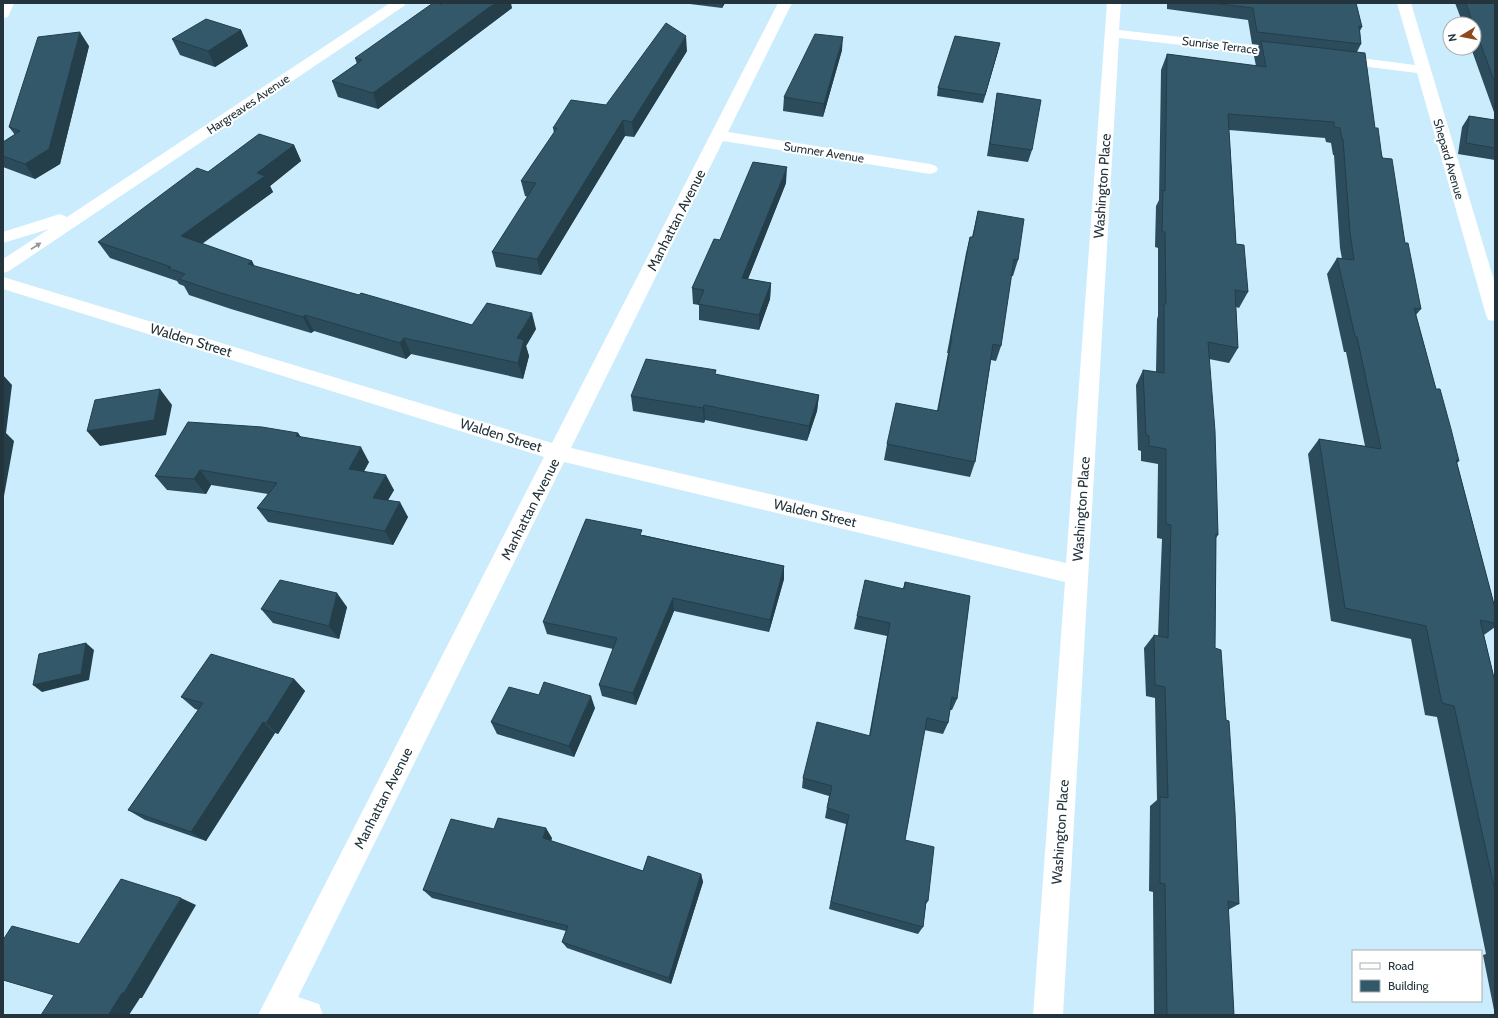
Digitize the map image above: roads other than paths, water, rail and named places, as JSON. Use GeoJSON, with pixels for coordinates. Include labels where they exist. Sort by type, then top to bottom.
{"type":"FeatureCollection","features":[{"type":"Feature","properties":{"kind":"street"},"geometry":{"type":"LineString","coordinates":[[3,14],[7,3]]}},
{"type":"Feature","properties":{"kind":"street","name":"Hargreaves Avenue"},"geometry":{"type":"LineString","coordinates":[[3,267],[399,3]]}},
{"type":"Feature","properties":{"kind":"street","name":"Manhattan Avenue"},"geometry":{"type":"LineString","coordinates":[[276,1010],[785,3]]}},
{"type":"Feature","properties":{"kind":"street","name":"Washington Place"},"geometry":{"type":"LineString","coordinates":[[1048,1015],[1114,3]]}},
{"type":"Feature","properties":{"kind":"street","name":"Shepard Avenue"},"geometry":{"type":"LineString","coordinates":[[1404,3],[1495,315]]}},
{"type":"Feature","properties":{"kind":"street","name":"Sunrise Terrace"},"geometry":{"type":"LineString","coordinates":[[1112,32],[1299,55]]}},
{"type":"Feature","properties":{"kind":"street"},"geometry":{"type":"LineString","coordinates":[[1322,58],[1424,70]]}},
{"type":"Feature","properties":{"kind":"street","name":"Sumner Avenue"},"geometry":{"type":"LineString","coordinates":[[718,135],[930,170]]}},
{"type":"Feature","properties":{"kind":"street","name":"Hargreaves Avenue"},"geometry":{"type":"LineString","coordinates":[[3,238],[34,229],[97,205]]}},
{"type":"Feature","properties":{"kind":"street","name":"Walden Street"},"geometry":{"type":"LineString","coordinates":[[3,283],[558,453],[1076,575]]}},
{"type":"Feature","properties":{"kind":"street"},"geometry":{"type":"LineString","coordinates":[[276,1010],[308,1015]]}}]}
